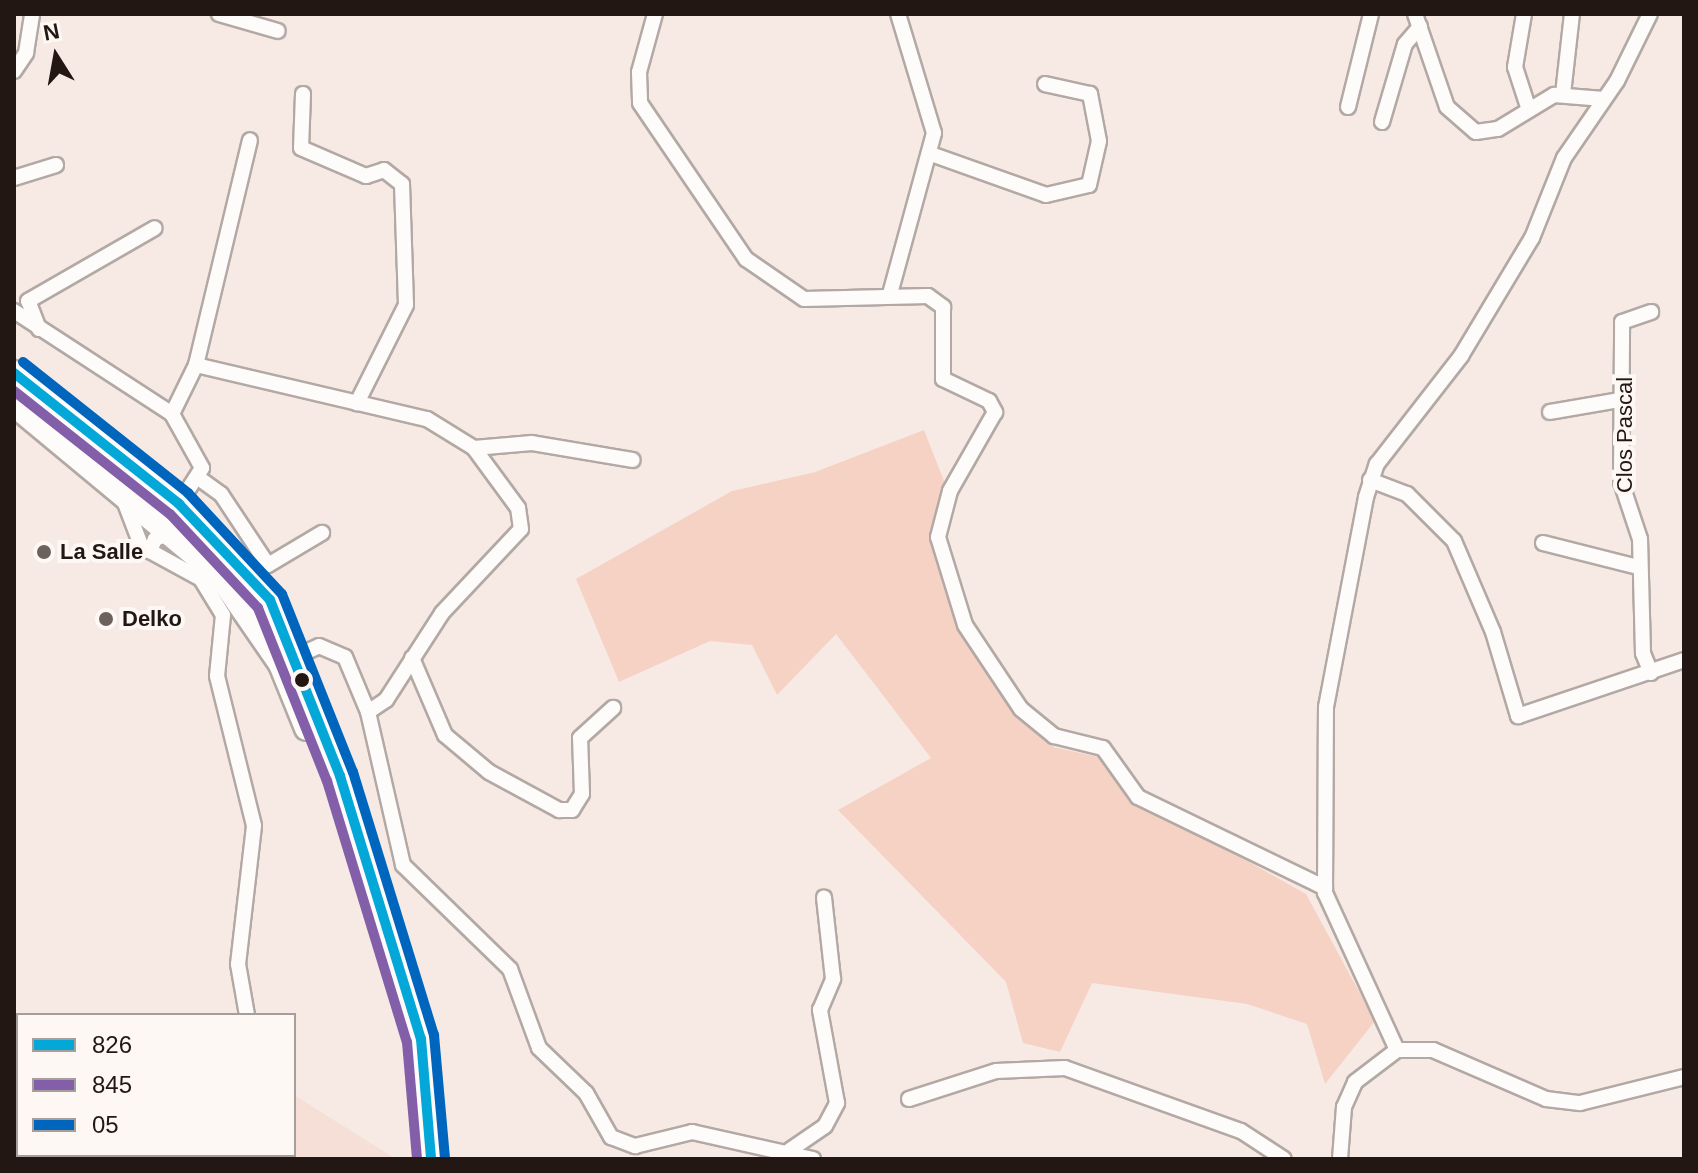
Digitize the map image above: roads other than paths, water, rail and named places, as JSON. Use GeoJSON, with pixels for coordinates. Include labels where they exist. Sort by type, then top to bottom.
{"type":"FeatureCollection","features":[{"type":"Feature","properties":{"kind":"main road"},"geometry":{"type":"LineString","coordinates":[[14,373],[179,504],[247,568],[297,656],[421,1039],[431,1159]]}},
{"type":"Feature","properties":{"kind":"main road"},"geometry":{"type":"LineString","coordinates":[[14,404],[174,532],[252,614],[301,713],[405,1043],[414,1159]]}},
{"type":"Feature","properties":{"kind":"street"},"geometry":{"type":"LineString","coordinates":[[14,71],[26,53],[32,14]]}},
{"type":"Feature","properties":{"kind":"street"},"geometry":{"type":"LineString","coordinates":[[219,14],[278,31]]}},
{"type":"Feature","properties":{"kind":"street"},"geometry":{"type":"LineString","coordinates":[[655,14],[639,72],[640,103],[746,259],[804,299],[890,294],[938,301],[947,322],[943,379],[994,406],[990,427],[950,491],[938,537],[965,625],[1021,709],[1054,736],[1103,748],[1138,797],[1325,888]]}},
{"type":"Feature","properties":{"kind":"street"},"geometry":{"type":"LineString","coordinates":[[890,294],[931,154],[932,110],[898,14]]}},
{"type":"Feature","properties":{"kind":"street"},"geometry":{"type":"LineString","coordinates":[[1348,107],[1371,14]]}},
{"type":"Feature","properties":{"kind":"street"},"geometry":{"type":"LineString","coordinates":[[1524,14],[1515,67],[1528,107]]}},
{"type":"Feature","properties":{"kind":"street"},"geometry":{"type":"LineString","coordinates":[[1563,94],[1572,14]]}},
{"type":"Feature","properties":{"kind":"street"},"geometry":{"type":"LineString","coordinates":[[1397,1050],[1325,888],[1326,707],[1370,480],[1461,356],[1532,238],[1564,158],[1604,99],[1650,14]]}},
{"type":"Feature","properties":{"kind":"street"},"geometry":{"type":"LineString","coordinates":[[1418,20],[1447,107],[1460,123],[1476,132],[1498,129],[1528,107],[1563,94],[1604,99]]}},
{"type":"Feature","properties":{"kind":"street"},"geometry":{"type":"LineString","coordinates":[[1382,122],[1405,44],[1418,20]]}},
{"type":"Feature","properties":{"kind":"street"},"geometry":{"type":"LineString","coordinates":[[931,154],[1046,195],[1089,185],[1099,141],[1090,94],[1045,84]]}},
{"type":"Feature","properties":{"kind":"street"},"geometry":{"type":"LineString","coordinates":[[303,94],[301,148],[366,176],[384,170],[402,184],[406,305],[357,403]]}},
{"type":"Feature","properties":{"kind":"street"},"geometry":{"type":"LineString","coordinates":[[172,414],[196,365],[250,140]]}},
{"type":"Feature","properties":{"kind":"street"},"geometry":{"type":"LineString","coordinates":[[14,178],[56,165]]}},
{"type":"Feature","properties":{"kind":"street"},"geometry":{"type":"LineString","coordinates":[[42,332],[28,301],[155,228]]}},
{"type":"Feature","properties":{"kind":"street"},"geometry":{"type":"LineString","coordinates":[[14,311],[172,414],[189,439],[200,479],[221,494],[268,565],[322,533]]}},
{"type":"Feature","properties":{"kind":"street","name":"Clos Pascal"},"geometry":{"type":"LineString","coordinates":[[1651,312],[1622,322],[1625,399],[1621,482],[1640,539],[1638,567],[1643,653],[1651,673]]}},
{"type":"Feature","properties":{"kind":"street"},"geometry":{"type":"LineString","coordinates":[[196,365],[427,419],[474,448],[518,508],[521,529],[412,658],[386,700],[368,712]]}},
{"type":"Feature","properties":{"kind":"street"},"geometry":{"type":"LineString","coordinates":[[1550,412],[1625,399]]}},
{"type":"Feature","properties":{"kind":"street"},"geometry":{"type":"LineString","coordinates":[[474,448],[532,443],[633,460]]}},
{"type":"Feature","properties":{"kind":"street"},"geometry":{"type":"LineString","coordinates":[[179,504],[200,479]]}},
{"type":"Feature","properties":{"kind":"street"},"geometry":{"type":"LineString","coordinates":[[1370,480],[1407,494],[1454,541],[1493,632],[1518,716],[1684,660]]}},
{"type":"Feature","properties":{"kind":"street"},"geometry":{"type":"LineString","coordinates":[[121,490],[139,544],[201,579],[223,615],[217,676],[254,826],[238,964],[247,1013]]}},
{"type":"Feature","properties":{"kind":"street"},"geometry":{"type":"LineString","coordinates":[[150,551],[155,539],[174,532]]}},
{"type":"Feature","properties":{"kind":"street"},"geometry":{"type":"LineString","coordinates":[[1543,543],[1638,567]]}},
{"type":"Feature","properties":{"kind":"street"},"geometry":{"type":"LineString","coordinates":[[297,656],[319,646],[345,657],[368,712],[403,865],[510,969],[532,1037],[586,1093],[611,1137],[635,1146],[692,1132],[790,1150],[813,1159]]}},
{"type":"Feature","properties":{"kind":"street"},"geometry":{"type":"LineString","coordinates":[[412,658],[445,735],[489,772],[559,810],[572,810],[582,794],[580,738],[613,708]]}},
{"type":"Feature","properties":{"kind":"street"},"geometry":{"type":"LineString","coordinates":[[790,1150],[825,1126],[837,1103],[820,1010],[833,979],[824,897]]}},
{"type":"Feature","properties":{"kind":"street"},"geometry":{"type":"LineString","coordinates":[[1340,1159],[1344,1107],[1355,1082],[1397,1050],[1433,1050],[1546,1099],[1580,1103],[1684,1077]]}},
{"type":"Feature","properties":{"kind":"street"},"geometry":{"type":"LineString","coordinates":[[909,1099],[996,1071],[1065,1068],[1241,1131],[1284,1159]]}},
{"type":"Feature","properties":{"kind":"place","name":"La Salle"},"geometry":{"type":"Point","coordinates":[44,552]}},
{"type":"Feature","properties":{"kind":"place","name":"Delko"},"geometry":{"type":"Point","coordinates":[106,619]}}]}
